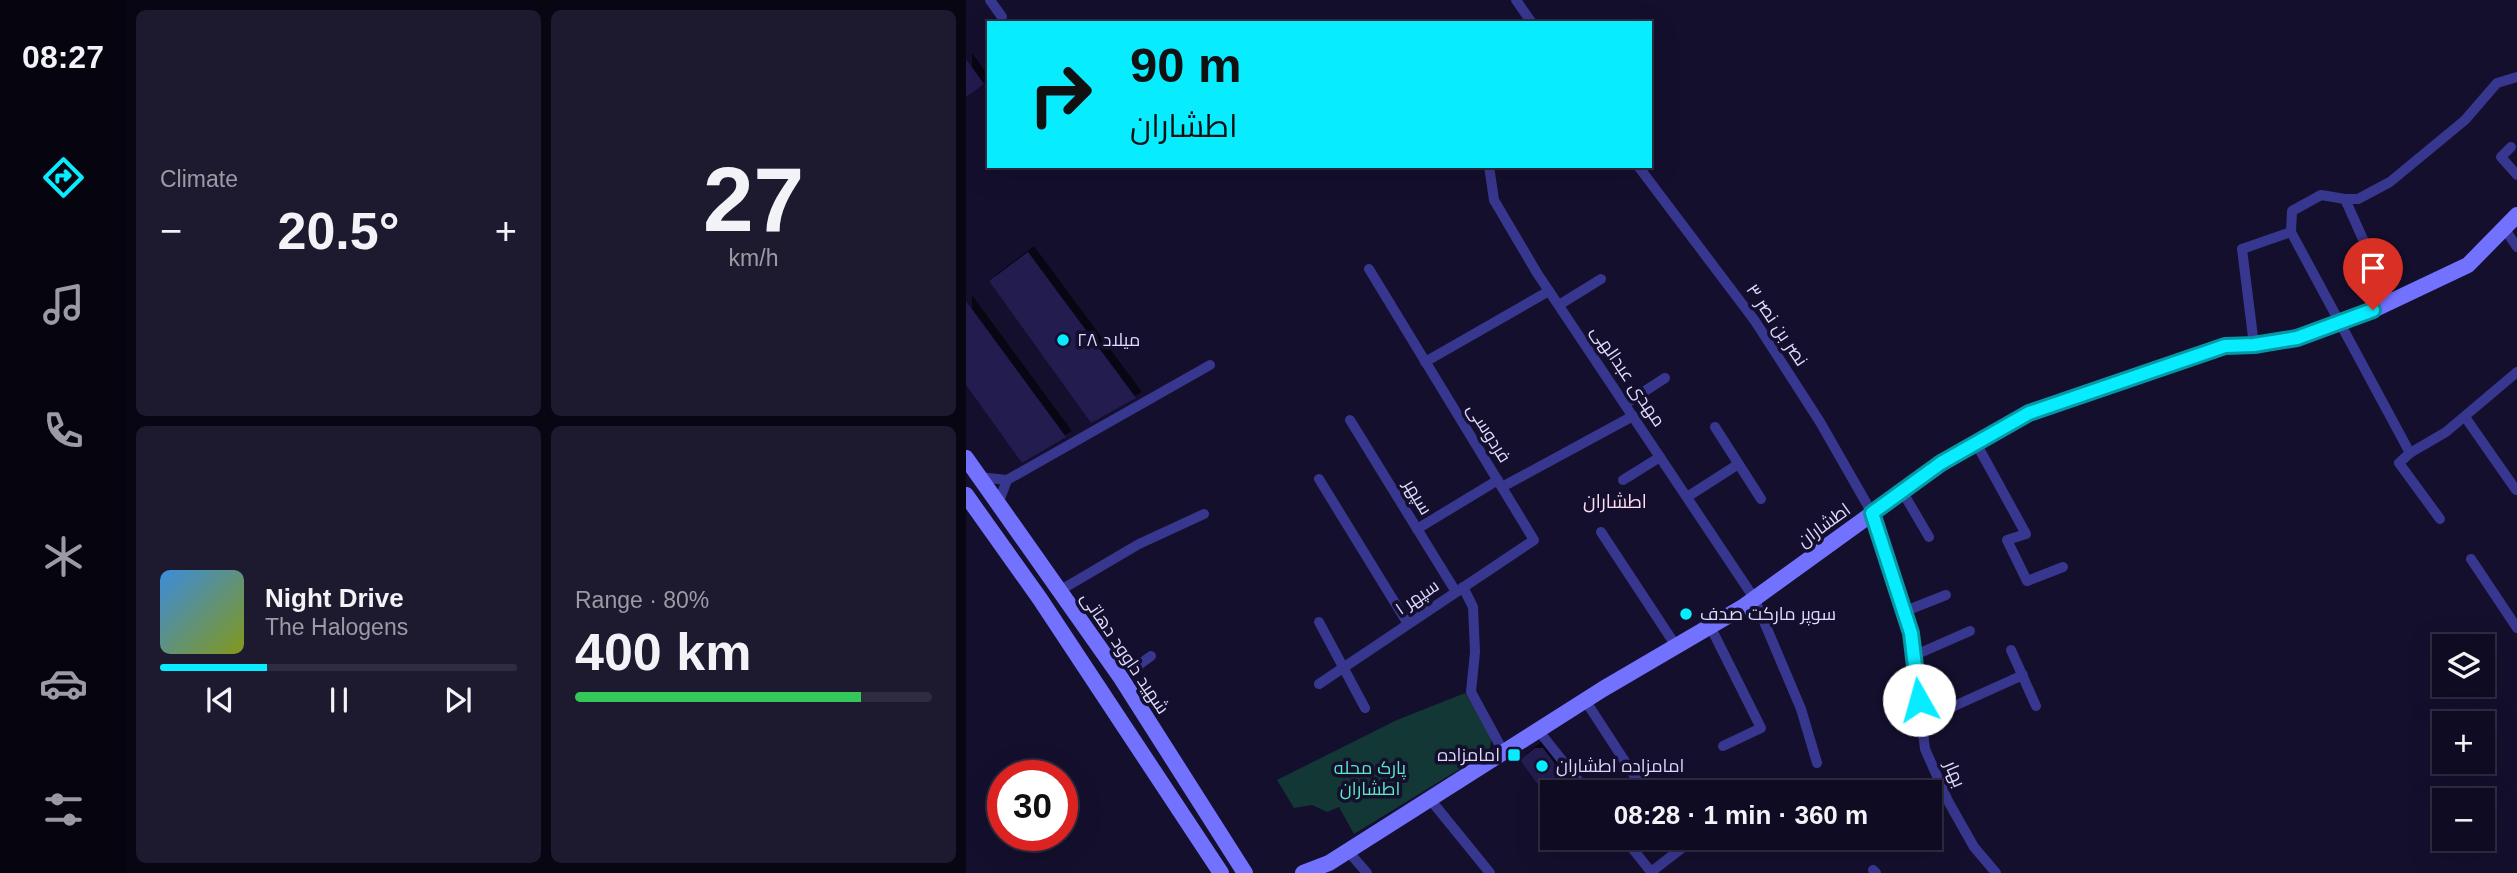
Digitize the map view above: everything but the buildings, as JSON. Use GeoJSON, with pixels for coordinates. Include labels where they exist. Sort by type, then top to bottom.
{"type":"FeatureCollection","features":[{"type":"Feature","properties":{"kind":"street"},"geometry":{"type":"LineString","coordinates":[[990,0],[1002,16]]}},
{"type":"Feature","properties":{"kind":"street"},"geometry":{"type":"LineString","coordinates":[[1516,0],[1531,21]]}},
{"type":"Feature","properties":{"kind":"street"},"geometry":{"type":"LineString","coordinates":[[2410,453],[2291,232],[2292,211],[2320,195],[2345,200],[2358,199],[2390,182],[2465,120],[2497,83],[2517,77]]}},
{"type":"Feature","properties":{"kind":"street"},"geometry":{"type":"LineString","coordinates":[[2511,147],[2501,158],[2517,175]]}},
{"type":"Feature","properties":{"kind":"street","name":"مهدی عبدالهی"},"geometry":{"type":"LineString","coordinates":[[1489,168],[1494,200],[1549,290],[1754,598],[1801,709],[1817,762]]}},
{"type":"Feature","properties":{"kind":"street","name":"نصر بن نصر ۳"},"geometry":{"type":"LineString","coordinates":[[1640,168],[1755,321],[1820,422],[1872,513]]}},
{"type":"Feature","properties":{"kind":"street"},"geometry":{"type":"LineString","coordinates":[[2345,200],[2390,302]]}},
{"type":"Feature","properties":{"kind":"street","name":"اطشاران"},"geometry":{"type":"LineString","coordinates":[[1303,873],[1325,868],[1347,850],[1503,751],[1710,626],[1754,598],[1941,463],[2029,413],[2225,346],[2254,345],[2297,338],[2390,302],[2468,265],[2517,215]]}},
{"type":"Feature","properties":{"kind":"street"},"geometry":{"type":"LineString","coordinates":[[2504,228],[2517,247]]}},
{"type":"Feature","properties":{"kind":"street"},"geometry":{"type":"LineString","coordinates":[[2254,345],[2242,249],[2291,232]]}},
{"type":"Feature","properties":{"kind":"street","name":"فردوسی"},"geometry":{"type":"LineString","coordinates":[[1369,269],[1534,540]]}},
{"type":"Feature","properties":{"kind":"street"},"geometry":{"type":"LineString","coordinates":[[1559,305],[1601,279]]}},
{"type":"Feature","properties":{"kind":"street"},"geometry":{"type":"LineString","coordinates":[[1425,362],[1549,290]]}},
{"type":"Feature","properties":{"kind":"street"},"geometry":{"type":"LineString","coordinates":[[979,477],[1007,480],[1210,365]]}},
{"type":"Feature","properties":{"kind":"street"},"geometry":{"type":"LineString","coordinates":[[2440,519],[2399,463],[2465,417],[2517,373]]}},
{"type":"Feature","properties":{"kind":"street"},"geometry":{"type":"LineString","coordinates":[[1625,404],[1665,378]]}},
{"type":"Feature","properties":{"kind":"street"},"geometry":{"type":"LineString","coordinates":[[1417,529],[1633,416]]}},
{"type":"Feature","properties":{"kind":"street"},"geometry":{"type":"LineString","coordinates":[[2465,417],[2516,490]]}},
{"type":"Feature","properties":{"kind":"street","name":"سپهر"},"geometry":{"type":"LineString","coordinates":[[1350,420],[1417,529],[1473,607],[1475,652],[1471,692],[1503,751]]}},
{"type":"Feature","properties":{"kind":"street"},"geometry":{"type":"LineString","coordinates":[[1715,427],[1737,466],[1761,499]]}},
{"type":"Feature","properties":{"kind":"street"},"geometry":{"type":"LineString","coordinates":[[1976,443],[2026,534],[2007,540],[2027,581],[2063,566]]}},
{"type":"Feature","properties":{"kind":"street"},"geometry":{"type":"LineString","coordinates":[[1623,480],[1660,457]]}},
{"type":"Feature","properties":{"kind":"street","name":"شهید داوود دهاتی"},"geometry":{"type":"LineString","coordinates":[[966,458],[1121,678],[1245,873]]}},
{"type":"Feature","properties":{"kind":"street"},"geometry":{"type":"LineString","coordinates":[[1687,497],[1737,466]]}},
{"type":"Feature","properties":{"kind":"street"},"geometry":{"type":"LineString","coordinates":[[1319,479],[1408,625]]}},
{"type":"Feature","properties":{"kind":"street"},"geometry":{"type":"LineString","coordinates":[[998,504],[1007,480]]}},
{"type":"Feature","properties":{"kind":"street"},"geometry":{"type":"LineString","coordinates":[[1902,491],[1929,537]]}},
{"type":"Feature","properties":{"kind":"street"},"geometry":{"type":"LineString","coordinates":[[966,495],[1040,599],[1221,873]]}},
{"type":"Feature","properties":{"kind":"street","name":"بهار"},"geometry":{"type":"LineString","coordinates":[[1872,513],[1911,633],[1925,749],[1948,801],[1974,847],[1996,873]]}},
{"type":"Feature","properties":{"kind":"street"},"geometry":{"type":"LineString","coordinates":[[1059,591],[1139,544],[1203,514]]}},
{"type":"Feature","properties":{"kind":"street"},"geometry":{"type":"LineString","coordinates":[[1601,532],[1676,646]]}},
{"type":"Feature","properties":{"kind":"street","name":"سپهر ۱"},"geometry":{"type":"LineString","coordinates":[[1319,684],[1534,540]]}},
{"type":"Feature","properties":{"kind":"street"},"geometry":{"type":"LineString","coordinates":[[2471,559],[2517,628]]}},
{"type":"Feature","properties":{"kind":"street"},"geometry":{"type":"LineString","coordinates":[[1903,612],[1947,595]]}},
{"type":"Feature","properties":{"kind":"street"},"geometry":{"type":"LineString","coordinates":[[1319,622],[1365,708]]}},
{"type":"Feature","properties":{"kind":"street"},"geometry":{"type":"LineString","coordinates":[[1710,626],[1761,728],[1723,746]]}},
{"type":"Feature","properties":{"kind":"street"},"geometry":{"type":"LineString","coordinates":[[1913,656],[1970,631]]}},
{"type":"Feature","properties":{"kind":"street"},"geometry":{"type":"LineString","coordinates":[[2011,650],[2036,706]]}},
{"type":"Feature","properties":{"kind":"street"},"geometry":{"type":"LineString","coordinates":[[1121,678],[1151,656]]}},
{"type":"Feature","properties":{"kind":"street"},"geometry":{"type":"LineString","coordinates":[[1922,721],[2023,675]]}},
{"type":"Feature","properties":{"kind":"street"},"geometry":{"type":"LineString","coordinates":[[1585,700],[1637,780]]}},
{"type":"Feature","properties":{"kind":"street"},"geometry":{"type":"LineString","coordinates":[[1538,730],[1578,780]]}},
{"type":"Feature","properties":{"kind":"street"},"geometry":{"type":"LineString","coordinates":[[1429,798],[1490,873]]}},
{"type":"Feature","properties":{"kind":"street"},"geometry":{"type":"LineString","coordinates":[[1347,850],[1367,873]]}},
{"type":"Feature","properties":{"kind":"street"},"geometry":{"type":"LineString","coordinates":[[1635,850],[1652,872],[1680,850]]}},
{"type":"Feature","properties":{"kind":"green space","name":"پارک محله اطشاران"},"geometry":{"type":"Polygon","coordinates":[[[1465,693],[1492,738],[1489,751],[1354,834],[1339,807],[1327,812],[1312,805],[1294,808],[1277,780],[1397,720],[1465,693]]]}},
{"type":"Feature","properties":{"kind":"place","name":"میلاد ۲۸"},"geometry":{"type":"Point","coordinates":[1063,340]}},
{"type":"Feature","properties":{"kind":"place","name":"سوپر مارکت صدف"},"geometry":{"type":"Point","coordinates":[1686,614]}},
{"type":"Feature","properties":{"kind":"place","name":"امامزاده"},"geometry":{"type":"Point","coordinates":[1514,755]}},
{"type":"Feature","properties":{"kind":"place","name":"امامزاده اطشاران"},"geometry":{"type":"Point","coordinates":[1542,766]}},
{"type":"Feature","properties":{"kind":"district","name":"اطشاران"},"geometry":{"type":"Point","coordinates":[1615,501]}},
{"type":"Feature","properties":{"kind":"route"},"geometry":{"type":"LineString","coordinates":[[1919,700],[1911,633],[1872,513],[1941,463],[2029,413],[2225,346],[2254,345],[2297,338],[2373,310]]}}]}
